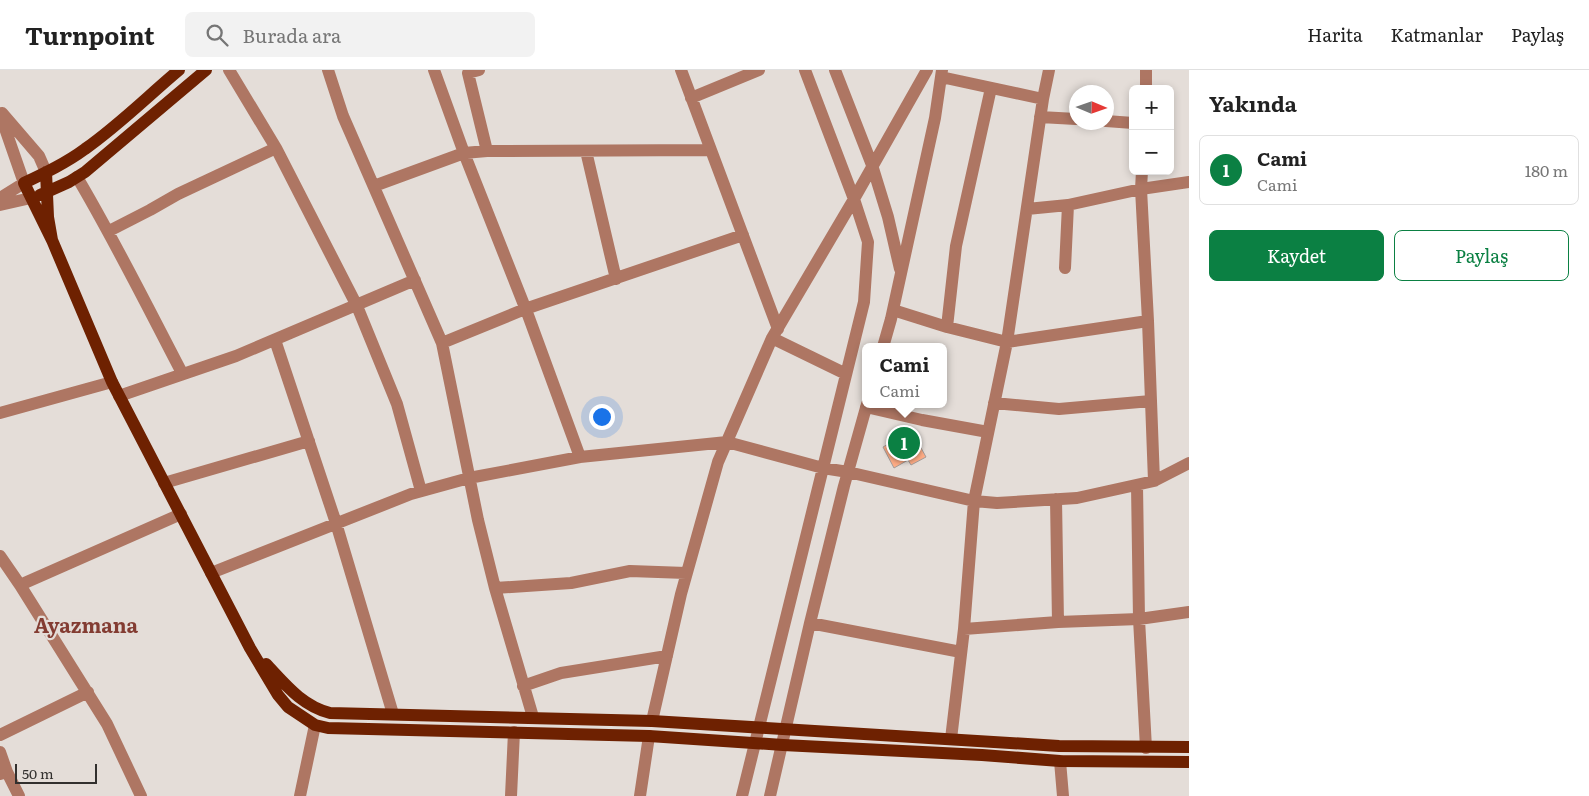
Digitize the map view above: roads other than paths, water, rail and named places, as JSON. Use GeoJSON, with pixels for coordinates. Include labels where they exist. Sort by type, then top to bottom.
{"type":"FeatureCollection","features":[{"type":"Feature","properties":{"kind":"main road"},"geometry":{"type":"LineString","coordinates":[[180,70],[87,148],[24,183],[52,240],[119,396],[250,648],[278,695],[288,707],[315,725],[328,728],[649,736],[1060,761],[1189,762]]}},
{"type":"Feature","properties":{"kind":"main road"},"geometry":{"type":"LineString","coordinates":[[31,198],[78,177],[206,70]]}},
{"type":"Feature","properties":{"kind":"main road"},"geometry":{"type":"LineString","coordinates":[[46,172],[52,240]]}},
{"type":"Feature","properties":{"kind":"main road"},"geometry":{"type":"LineString","coordinates":[[250,648],[297,697],[317,710],[330,713],[532,717],[652,722],[951,738],[1059,746],[1189,747]]}},
{"type":"Feature","properties":{"kind":"main road"},"geometry":{"type":"LineString","coordinates":[[532,717],[532,733]]}},
{"type":"Feature","properties":{"kind":"main road"},"geometry":{"type":"LineString","coordinates":[[649,736],[652,722]]}},
{"type":"Feature","properties":{"kind":"main road"},"geometry":{"type":"LineString","coordinates":[[1146,748],[1147,763]]}},
{"type":"Feature","properties":{"kind":"street"},"geometry":{"type":"LineString","coordinates":[[229,70],[276,148],[357,306],[397,404],[421,491]]}},
{"type":"Feature","properties":{"kind":"street"},"geometry":{"type":"LineString","coordinates":[[328,70],[343,116],[442,343],[478,520],[495,588],[532,717]]}},
{"type":"Feature","properties":{"kind":"street"},"geometry":{"type":"LineString","coordinates":[[434,70],[580,457]]}},
{"type":"Feature","properties":{"kind":"street"},"geometry":{"type":"LineString","coordinates":[[681,70],[743,235],[775,333],[846,374]]}},
{"type":"Feature","properties":{"kind":"street"},"geometry":{"type":"LineString","coordinates":[[691,98],[759,70]]}},
{"type":"Feature","properties":{"kind":"street"},"geometry":{"type":"LineString","coordinates":[[742,796],[864,302],[868,242],[854,199],[805,70]]}},
{"type":"Feature","properties":{"kind":"street"},"geometry":{"type":"LineString","coordinates":[[835,70],[872,166],[888,217],[901,274]]}},
{"type":"Feature","properties":{"kind":"street"},"geometry":{"type":"LineString","coordinates":[[652,722],[686,573],[718,462],[775,333],[927,70]]}},
{"type":"Feature","properties":{"kind":"street"},"geometry":{"type":"LineString","coordinates":[[951,738],[964,629],[974,501],[1007,342],[1040,117],[1049,70]]}},
{"type":"Feature","properties":{"kind":"street"},"geometry":{"type":"LineString","coordinates":[[1146,70],[1146,85]]}},
{"type":"Feature","properties":{"kind":"street"},"geometry":{"type":"LineString","coordinates":[[471,71],[488,151]]}},
{"type":"Feature","properties":{"kind":"street"},"geometry":{"type":"LineString","coordinates":[[884,343],[935,118],[941,74],[991,88],[1043,99]]}},
{"type":"Feature","properties":{"kind":"street"},"geometry":{"type":"LineString","coordinates":[[947,327],[956,246],[991,88]]}},
{"type":"Feature","properties":{"kind":"street"},"geometry":{"type":"LineString","coordinates":[[0,112],[39,156],[46,172]]}},
{"type":"Feature","properties":{"kind":"street"},"geometry":{"type":"LineString","coordinates":[[0,112],[24,183],[0,198]]}},
{"type":"Feature","properties":{"kind":"street"},"geometry":{"type":"LineString","coordinates":[[1040,117],[1069,119]]}},
{"type":"Feature","properties":{"kind":"street"},"geometry":{"type":"LineString","coordinates":[[1114,122],[1129,123]]}},
{"type":"Feature","properties":{"kind":"street"},"geometry":{"type":"LineString","coordinates":[[109,231],[178,194],[276,148]]}},
{"type":"Feature","properties":{"kind":"street"},"geometry":{"type":"LineString","coordinates":[[374,186],[464,153],[488,151],[711,150]]}},
{"type":"Feature","properties":{"kind":"street"},"geometry":{"type":"LineString","coordinates":[[586,151],[616,278]]}},
{"type":"Feature","properties":{"kind":"street"},"geometry":{"type":"LineString","coordinates":[[1142,175],[1154,481]]}},
{"type":"Feature","properties":{"kind":"street"},"geometry":{"type":"LineString","coordinates":[[78,177],[109,231],[182,373]]}},
{"type":"Feature","properties":{"kind":"street"},"geometry":{"type":"LineString","coordinates":[[1027,209],[1068,205],[1141,189],[1189,182]]}},
{"type":"Feature","properties":{"kind":"street"},"geometry":{"type":"LineString","coordinates":[[0,205],[31,198]]}},
{"type":"Feature","properties":{"kind":"street"},"geometry":{"type":"LineString","coordinates":[[1065,268],[1068,205]]}},
{"type":"Feature","properties":{"kind":"street"},"geometry":{"type":"LineString","coordinates":[[442,343],[525,310],[743,235]]}},
{"type":"Feature","properties":{"kind":"street"},"geometry":{"type":"LineString","coordinates":[[119,396],[236,356],[415,280]]}},
{"type":"Feature","properties":{"kind":"street"},"geometry":{"type":"LineString","coordinates":[[893,310],[947,327],[1007,342],[1148,321]]}},
{"type":"Feature","properties":{"kind":"street"},"geometry":{"type":"LineString","coordinates":[[275,340],[336,523],[393,714]]}},
{"type":"Feature","properties":{"kind":"street"},"geometry":{"type":"LineString","coordinates":[[0,413],[112,382]]}},
{"type":"Feature","properties":{"kind":"street"},"geometry":{"type":"LineString","coordinates":[[994,403],[1059,409],[1151,400]]}},
{"type":"Feature","properties":{"kind":"street"},"geometry":{"type":"LineString","coordinates":[[770,796],[810,623],[866,408]]}},
{"type":"Feature","properties":{"kind":"street"},"geometry":{"type":"LineString","coordinates":[[878,408],[922,420],[988,432]]}},
{"type":"Feature","properties":{"kind":"street"},"geometry":{"type":"LineString","coordinates":[[164,483],[308,441]]}},
{"type":"Feature","properties":{"kind":"street"},"geometry":{"type":"LineString","coordinates":[[211,573],[421,491],[469,478],[580,457],[727,442],[823,468],[974,501],[997,503],[1077,498],[1154,481],[1189,463]]}},
{"type":"Feature","properties":{"kind":"street"},"geometry":{"type":"LineString","coordinates":[[1137,485],[1139,619],[1146,748]]}},
{"type":"Feature","properties":{"kind":"street"},"geometry":{"type":"LineString","coordinates":[[1056,500],[1058,622]]}},
{"type":"Feature","properties":{"kind":"street"},"geometry":{"type":"LineString","coordinates":[[20,585],[180,514]]}},
{"type":"Feature","properties":{"kind":"street"},"geometry":{"type":"LineString","coordinates":[[0,556],[5,574],[20,585],[107,724],[141,796]]}},
{"type":"Feature","properties":{"kind":"street"},"geometry":{"type":"LineString","coordinates":[[495,588],[571,583],[630,571],[686,573]]}},
{"type":"Feature","properties":{"kind":"street"},"geometry":{"type":"LineString","coordinates":[[964,629],[1058,622],[1139,619],[1189,612]]}},
{"type":"Feature","properties":{"kind":"street"},"geometry":{"type":"LineString","coordinates":[[810,623],[961,652]]}},
{"type":"Feature","properties":{"kind":"street"},"geometry":{"type":"LineString","coordinates":[[523,686],[561,672],[667,656]]}},
{"type":"Feature","properties":{"kind":"street"},"geometry":{"type":"LineString","coordinates":[[0,735],[88,692]]}},
{"type":"Feature","properties":{"kind":"street"},"geometry":{"type":"LineString","coordinates":[[300,796],[315,725]]}},
{"type":"Feature","properties":{"kind":"street"},"geometry":{"type":"LineString","coordinates":[[511,796],[514,732]]}},
{"type":"Feature","properties":{"kind":"street"},"geometry":{"type":"LineString","coordinates":[[640,796],[649,736]]}},
{"type":"Feature","properties":{"kind":"street"},"geometry":{"type":"LineString","coordinates":[[0,752],[4,773],[19,796]]}},
{"type":"Feature","properties":{"kind":"street"},"geometry":{"type":"LineString","coordinates":[[1060,761],[1063,796]]}},
{"type":"Feature","properties":{"kind":"place","name":"Cami"},"geometry":{"type":"Point","coordinates":[904,443]}},
{"type":"Feature","properties":{"kind":"district","name":"Ayazmana"},"geometry":{"type":"Point","coordinates":[86,626]}}]}
